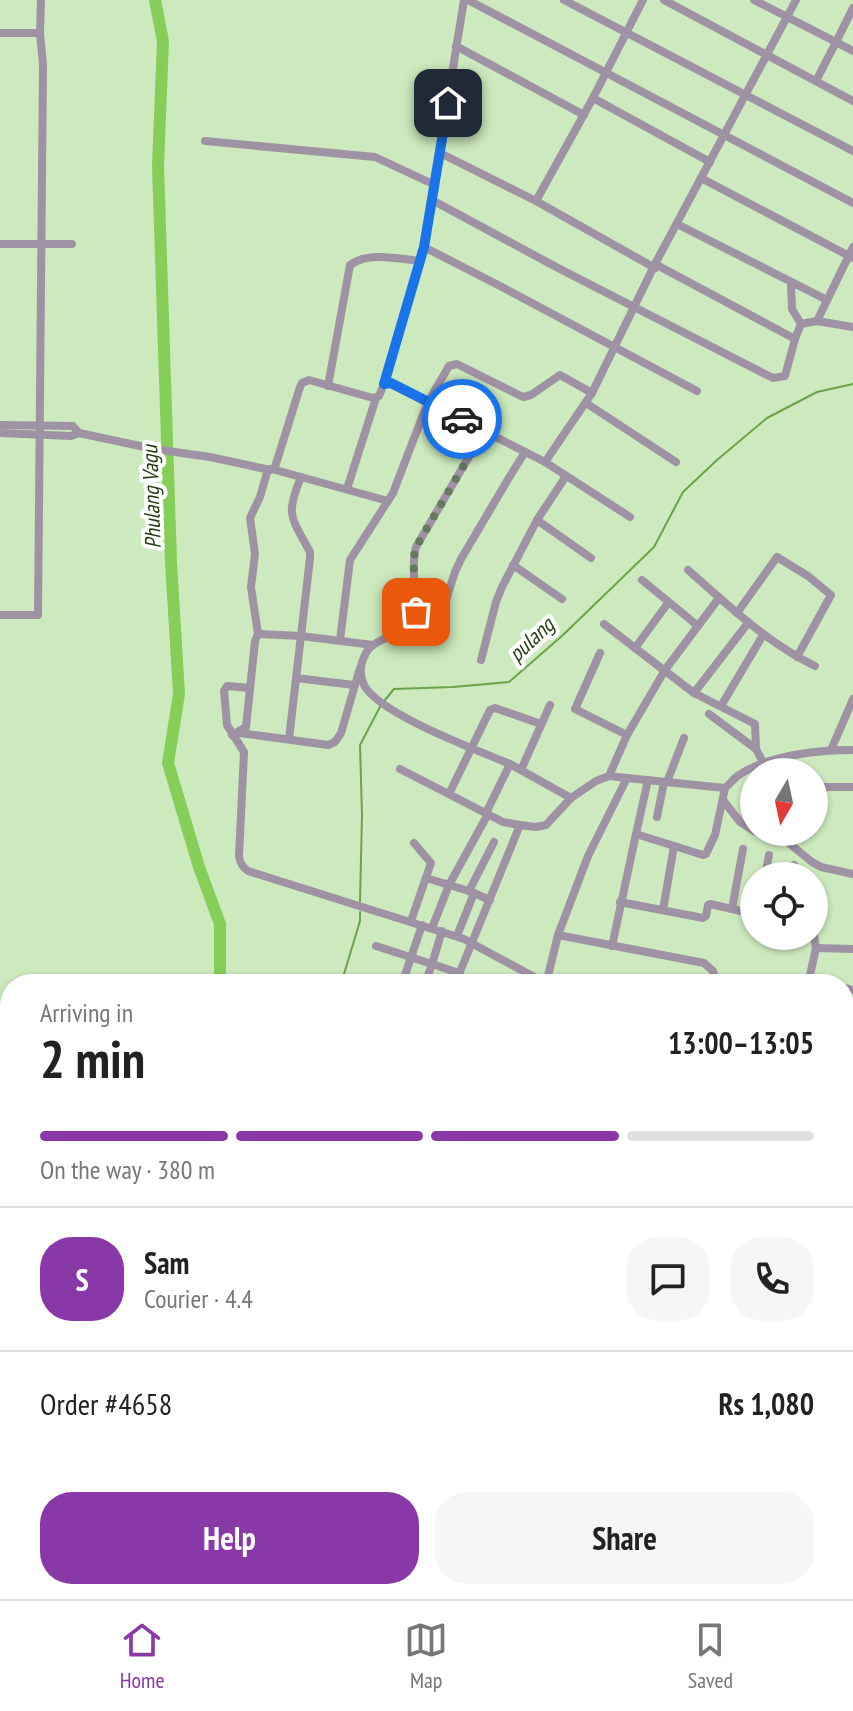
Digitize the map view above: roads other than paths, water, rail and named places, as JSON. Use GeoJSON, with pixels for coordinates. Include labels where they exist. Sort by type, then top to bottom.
{"type":"FeatureCollection","features":[{"type":"Feature","properties":{"kind":"street"},"geometry":{"type":"LineString","coordinates":[[0,615],[38,615],[41,0]]}},
{"type":"Feature","properties":{"kind":"street"},"geometry":{"type":"LineString","coordinates":[[347,489],[376,398],[384,384],[424,247],[466,0],[853,203]]}},
{"type":"Feature","properties":{"kind":"street"},"geometry":{"type":"LineString","coordinates":[[564,0],[853,151]]}},
{"type":"Feature","properties":{"kind":"street"},"geometry":{"type":"LineString","coordinates":[[536,201],[643,0]]}},
{"type":"Feature","properties":{"kind":"street"},"geometry":{"type":"LineString","coordinates":[[664,0],[853,101]]}},
{"type":"Feature","properties":{"kind":"street"},"geometry":{"type":"LineString","coordinates":[[754,0],[853,51]]}},
{"type":"Feature","properties":{"kind":"street"},"geometry":{"type":"LineString","coordinates":[[545,462],[592,393],[655,266],[796,0]]}},
{"type":"Feature","properties":{"kind":"street"},"geometry":{"type":"LineString","coordinates":[[816,81],[853,8]]}},
{"type":"Feature","properties":{"kind":"street"},"geometry":{"type":"LineString","coordinates":[[0,33],[40,33]]}},
{"type":"Feature","properties":{"kind":"street"},"geometry":{"type":"LineString","coordinates":[[456,46],[584,115]]}},
{"type":"Feature","properties":{"kind":"street"},"geometry":{"type":"LineString","coordinates":[[593,98],[710,162]]}},
{"type":"Feature","properties":{"kind":"street"},"geometry":{"type":"LineString","coordinates":[[205,141],[375,157],[435,185]]}},
{"type":"Feature","properties":{"kind":"street"},"geometry":{"type":"LineString","coordinates":[[440,153],[795,339]]}},
{"type":"Feature","properties":{"kind":"street"},"geometry":{"type":"LineString","coordinates":[[701,178],[852,254],[817,321]]}},
{"type":"Feature","properties":{"kind":"street"},"geometry":{"type":"LineString","coordinates":[[432,200],[773,378],[785,376],[801,324]]}},
{"type":"Feature","properties":{"kind":"street"},"geometry":{"type":"LineString","coordinates":[[677,224],[827,300]]}},
{"type":"Feature","properties":{"kind":"street"},"geometry":{"type":"LineString","coordinates":[[0,244],[72,244]]}},
{"type":"Feature","properties":{"kind":"street"},"geometry":{"type":"LineString","coordinates":[[424,247],[697,391]]}},
{"type":"Feature","properties":{"kind":"street"},"geometry":{"type":"LineString","coordinates":[[328,386],[350,265],[359,259],[378,257],[420,261]]}},
{"type":"Feature","properties":{"kind":"street"},"geometry":{"type":"LineString","coordinates":[[791,283],[792,309],[801,324]]}},
{"type":"Feature","properties":{"kind":"street"},"geometry":{"type":"LineString","coordinates":[[801,324],[817,321],[853,327]]}},
{"type":"Feature","properties":{"kind":"street"},"geometry":{"type":"LineString","coordinates":[[340,640],[350,560],[393,493],[428,402],[447,368],[457,364],[523,397],[560,375],[592,393]]}},
{"type":"Feature","properties":{"kind":"street"},"geometry":{"type":"LineString","coordinates":[[235,734],[246,727],[258,634],[251,587],[255,554],[250,518],[270,469],[275,467],[302,383],[309,380],[376,398]]}},
{"type":"Feature","properties":{"kind":"street"},"geometry":{"type":"LineString","coordinates":[[384,384],[391,383],[545,462],[630,517]]}},
{"type":"Feature","properties":{"kind":"street"},"geometry":{"type":"LineString","coordinates":[[586,403],[676,462]]}},
{"type":"Feature","properties":{"kind":"street"},"geometry":{"type":"LineString","coordinates":[[0,425],[40,430]]}},
{"type":"Feature","properties":{"kind":"street"},"geometry":{"type":"LineString","coordinates":[[0,433],[73,426],[79,433],[270,469],[388,501]]}},
{"type":"Feature","properties":{"kind":"street"},"geometry":{"type":"LineString","coordinates":[[235,734],[328,745],[335,742],[341,733],[367,650],[400,631],[416,612],[413,561],[416,547],[484,431]]}},
{"type":"Feature","properties":{"kind":"street"},"geometry":{"type":"LineString","coordinates":[[416,612],[436,615],[443,609],[461,559],[525,452]]}},
{"type":"Feature","properties":{"kind":"street"},"geometry":{"type":"LineString","coordinates":[[481,660],[496,602],[513,565],[537,520],[566,476]]}},
{"type":"Feature","properties":{"kind":"street"},"geometry":{"type":"LineString","coordinates":[[289,739],[310,558],[290,506],[301,477]]}},
{"type":"Feature","properties":{"kind":"street"},"geometry":{"type":"LineString","coordinates":[[537,520],[591,558]]}},
{"type":"Feature","properties":{"kind":"street"},"geometry":{"type":"LineString","coordinates":[[737,613],[777,557],[808,576],[831,595],[797,657]]}},
{"type":"Feature","properties":{"kind":"street"},"geometry":{"type":"LineString","coordinates":[[513,565],[562,599]]}},
{"type":"Feature","properties":{"kind":"street"},"geometry":{"type":"LineString","coordinates":[[688,570],[763,635],[815,666]]}},
{"type":"Feature","properties":{"kind":"street"},"geometry":{"type":"LineString","coordinates":[[642,580],[698,626]]}},
{"type":"Feature","properties":{"kind":"street"},"geometry":{"type":"LineString","coordinates":[[609,776],[627,735],[665,670],[719,598]]}},
{"type":"Feature","properties":{"kind":"street"},"geometry":{"type":"LineString","coordinates":[[635,648],[668,603]]}},
{"type":"Feature","properties":{"kind":"street"},"geometry":{"type":"LineString","coordinates":[[694,693],[748,623]]}},
{"type":"Feature","properties":{"kind":"street"},"geometry":{"type":"LineString","coordinates":[[604,624],[694,693],[755,724],[756,749],[760,758]]}},
{"type":"Feature","properties":{"kind":"street"},"geometry":{"type":"LineString","coordinates":[[258,634],[373,645]]}},
{"type":"Feature","properties":{"kind":"street"},"geometry":{"type":"LineString","coordinates":[[721,706],[763,635]]}},
{"type":"Feature","properties":{"kind":"street"},"geometry":{"type":"LineString","coordinates":[[600,653],[575,709],[627,735]]}},
{"type":"Feature","properties":{"kind":"street"},"geometry":{"type":"LineString","coordinates":[[360,668],[363,683],[386,706],[412,721],[510,764],[571,798]]}},
{"type":"Feature","properties":{"kind":"street"},"geometry":{"type":"LineString","coordinates":[[296,678],[354,685]]}},
{"type":"Feature","properties":{"kind":"street"},"geometry":{"type":"LineString","coordinates":[[250,688],[227,686],[224,691],[227,725],[244,752],[239,856],[243,868],[457,936],[529,974]]}},
{"type":"Feature","properties":{"kind":"street"},"geometry":{"type":"LineString","coordinates":[[831,750],[853,699]]}},
{"type":"Feature","properties":{"kind":"street"},"geometry":{"type":"LineString","coordinates":[[521,770],[550,705]]}},
{"type":"Feature","properties":{"kind":"street"},"geometry":{"type":"LineString","coordinates":[[449,794],[492,708],[541,724]]}},
{"type":"Feature","properties":{"kind":"street"},"geometry":{"type":"LineString","coordinates":[[709,714],[756,749]]}},
{"type":"Feature","properties":{"kind":"street"},"geometry":{"type":"LineString","coordinates":[[657,817],[666,782],[684,738]]}},
{"type":"Feature","properties":{"kind":"street"},"geometry":{"type":"LineString","coordinates":[[780,758],[831,750],[853,750]]}},
{"type":"Feature","properties":{"kind":"street"},"geometry":{"type":"LineString","coordinates":[[432,928],[449,885],[510,764]]}},
{"type":"Feature","properties":{"kind":"street"},"geometry":{"type":"LineString","coordinates":[[400,769],[503,822],[536,827],[546,825],[571,798],[609,776],[725,788]]}},
{"type":"Feature","properties":{"kind":"street"},"geometry":{"type":"LineString","coordinates":[[636,834],[706,854],[715,835],[725,788],[740,774]]}},
{"type":"Feature","properties":{"kind":"street"},"geometry":{"type":"LineString","coordinates":[[549,974],[558,935],[588,856],[627,778]]}},
{"type":"Feature","properties":{"kind":"street"},"geometry":{"type":"LineString","coordinates":[[612,946],[648,780]]}},
{"type":"Feature","properties":{"kind":"street"},"geometry":{"type":"LineString","coordinates":[[828,787],[853,787]]}},
{"type":"Feature","properties":{"kind":"street"},"geometry":{"type":"LineString","coordinates":[[723,800],[740,822]]}},
{"type":"Feature","properties":{"kind":"street"},"geometry":{"type":"LineString","coordinates":[[376,946],[459,973],[520,825]]}},
{"type":"Feature","properties":{"kind":"street"},"geometry":{"type":"LineString","coordinates":[[457,936],[494,842]]}},
{"type":"Feature","properties":{"kind":"street"},"geometry":{"type":"LineString","coordinates":[[411,921],[431,863],[414,843]]}},
{"type":"Feature","properties":{"kind":"street"},"geometry":{"type":"LineString","coordinates":[[663,910],[674,846]]}},
{"type":"Feature","properties":{"kind":"street"},"geometry":{"type":"LineString","coordinates":[[793,846],[821,867],[853,874]]}},
{"type":"Feature","properties":{"kind":"street"},"geometry":{"type":"LineString","coordinates":[[732,909],[743,849]]}},
{"type":"Feature","properties":{"kind":"street"},"geometry":{"type":"LineString","coordinates":[[768,862],[769,855]]}},
{"type":"Feature","properties":{"kind":"street"},"geometry":{"type":"LineString","coordinates":[[426,878],[490,900]]}},
{"type":"Feature","properties":{"kind":"street"},"geometry":{"type":"LineString","coordinates":[[620,902],[703,918],[709,904],[740,911]]}},
{"type":"Feature","properties":{"kind":"street"},"geometry":{"type":"LineString","coordinates":[[405,974],[422,925]]}},
{"type":"Feature","properties":{"kind":"street"},"geometry":{"type":"LineString","coordinates":[[428,974],[442,931]]}},
{"type":"Feature","properties":{"kind":"street"},"geometry":{"type":"LineString","coordinates":[[558,935],[704,963],[714,974]]}},
{"type":"Feature","properties":{"kind":"street"},"geometry":{"type":"LineString","coordinates":[[828,948],[853,949]]}},
{"type":"Feature","properties":{"kind":"street"},"geometry":{"type":"LineString","coordinates":[[810,974],[816,950]]}},
{"type":"Feature","properties":{"kind":"waterway","name":"Phulang Vagu"},"geometry":{"type":"LineString","coordinates":[[155,0],[163,41],[158,166],[171,562],[179,694],[168,763],[199,867],[220,924],[220,974]]}},
{"type":"Feature","properties":{"kind":"waterway","name":"pulang"},"geometry":{"type":"LineString","coordinates":[[385,700],[394,689],[509,682],[654,547],[683,492],[717,460],[767,418],[817,392],[853,384]]}},
{"type":"Feature","properties":{"kind":"waterway","name":"pulang"},"geometry":{"type":"LineString","coordinates":[[360,901],[360,745],[381,705]]}},
{"type":"Feature","properties":{"kind":"waterway","name":"pulang"},"geometry":{"type":"LineString","coordinates":[[344,974],[360,912]]}}]}
